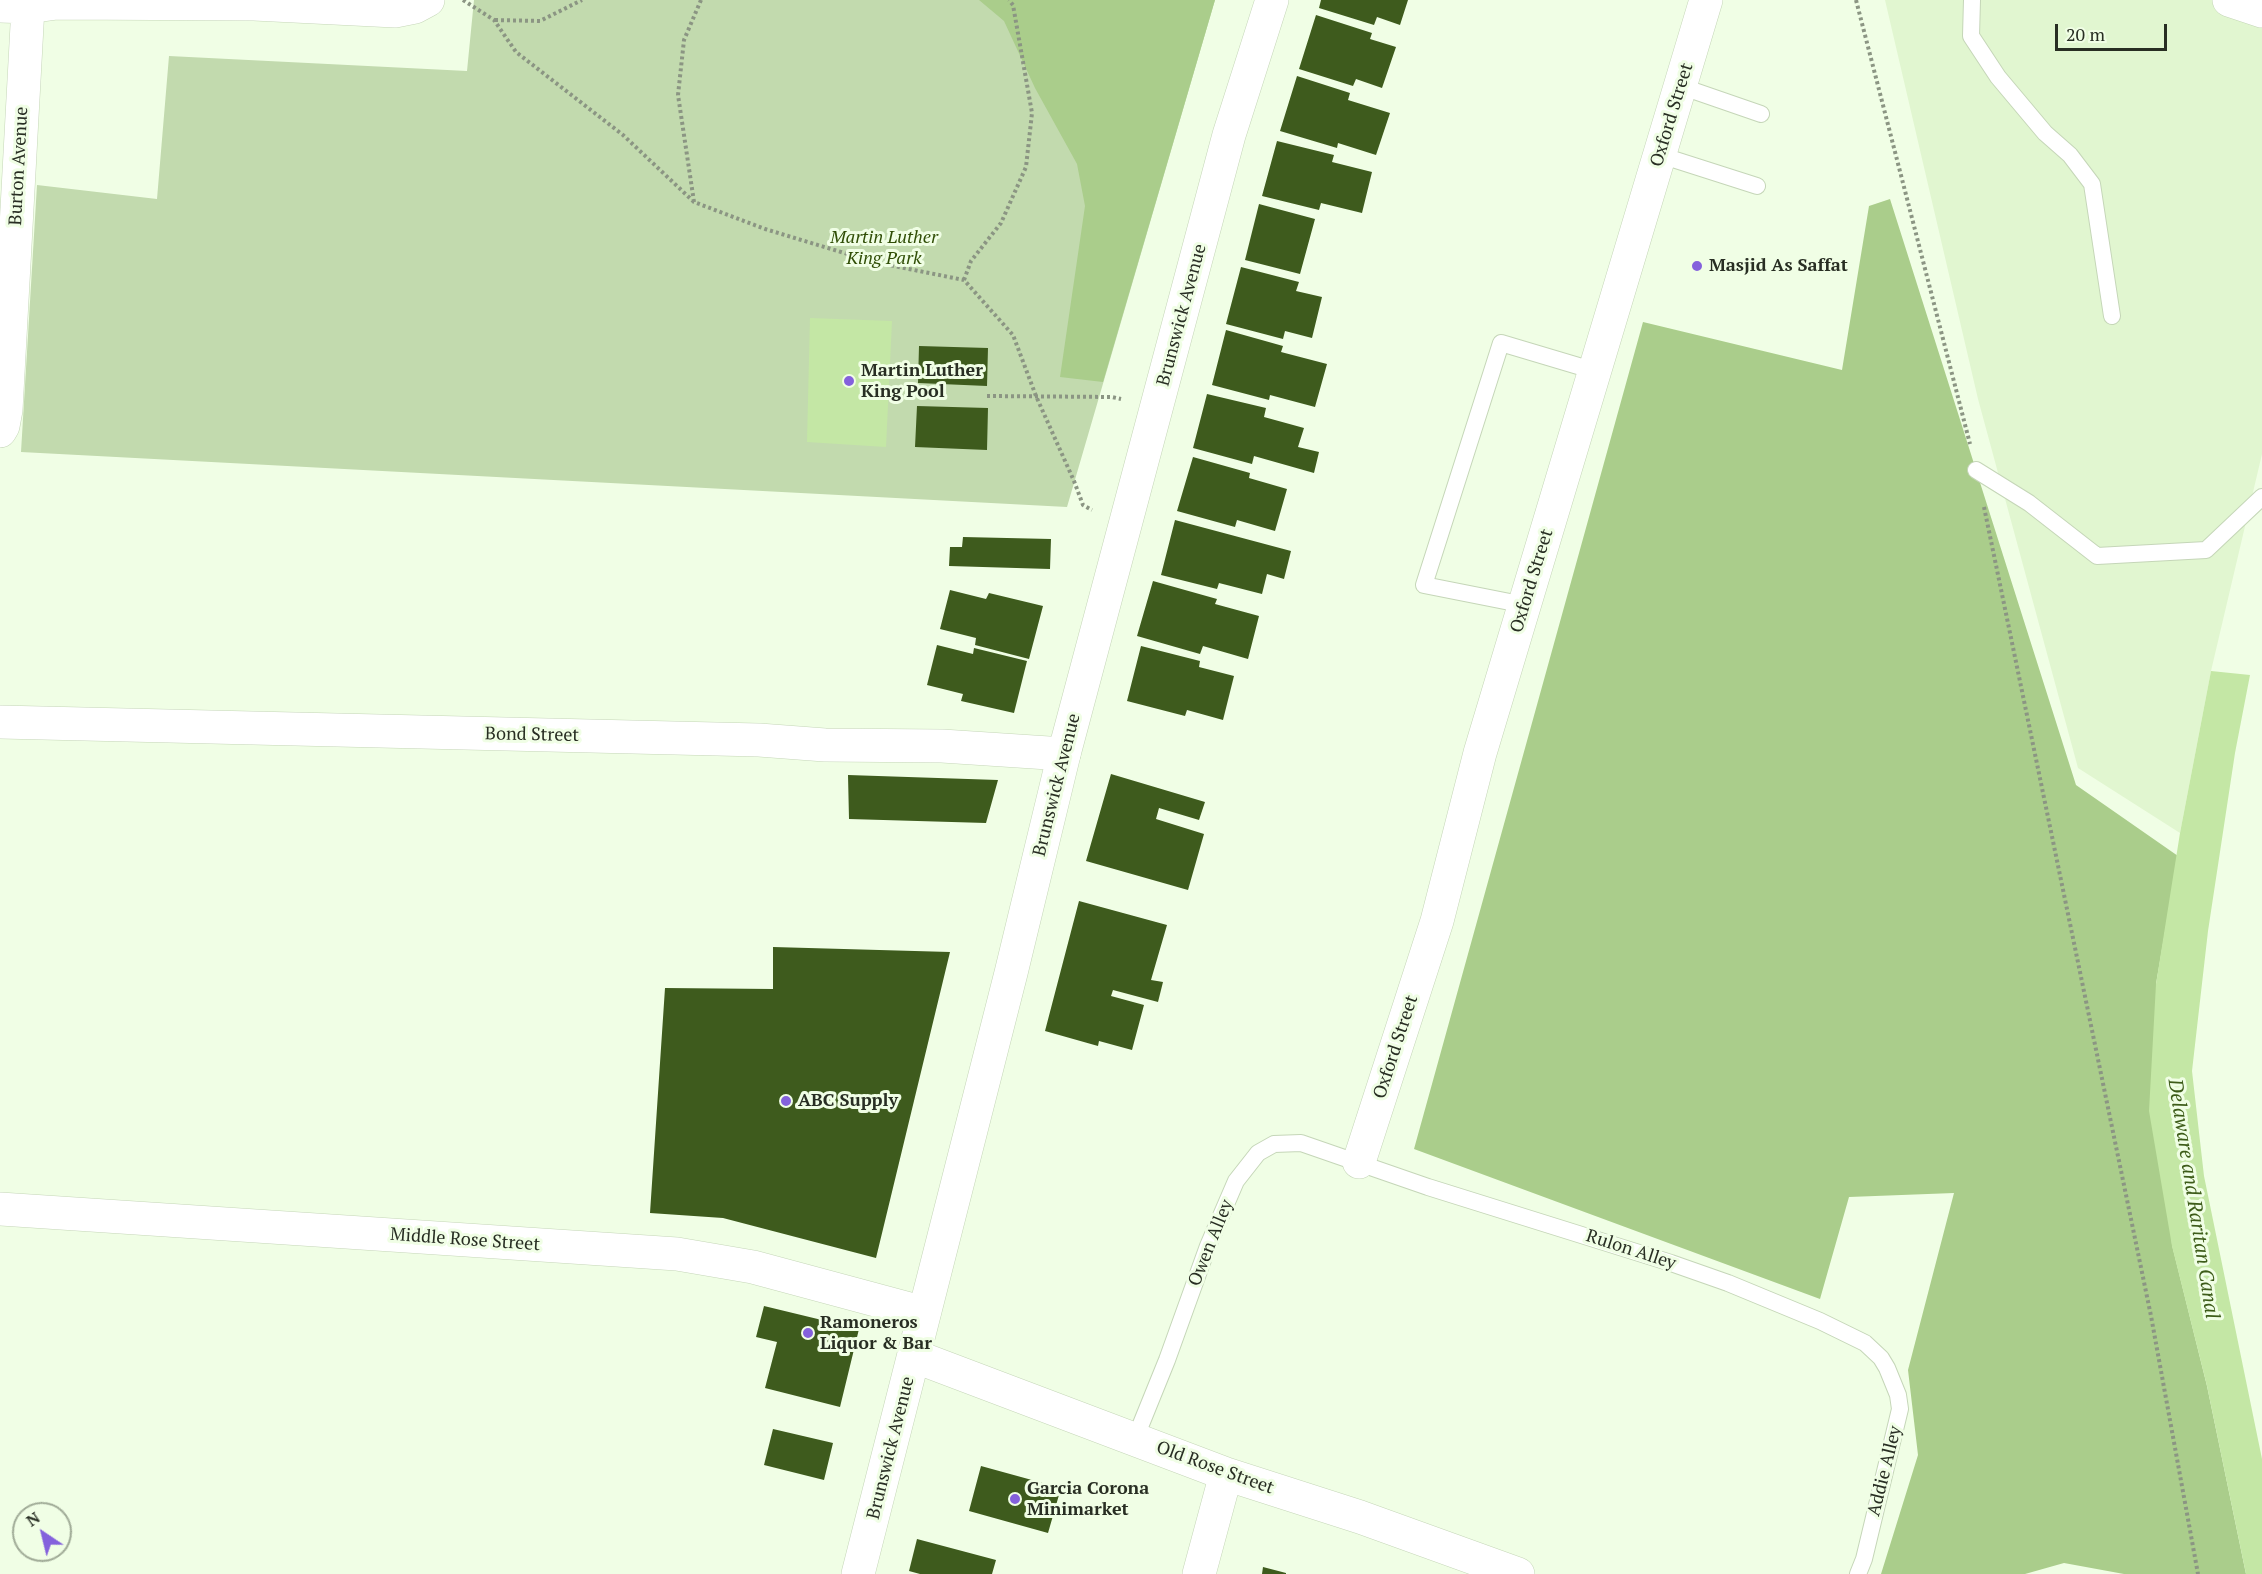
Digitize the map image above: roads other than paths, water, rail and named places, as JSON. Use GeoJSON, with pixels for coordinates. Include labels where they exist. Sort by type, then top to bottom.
{"type":"FeatureCollection","features":[{"type":"Feature","properties":{"kind":"street"},"geometry":{"type":"LineString","coordinates":[[36,4],[254,4],[395,11],[415,7],[428,0]]}},
{"type":"Feature","properties":{"kind":"street","name":"Brunswick Avenue"},"geometry":{"type":"LineString","coordinates":[[858,1574],[1011,973],[1064,754],[1229,135],[1272,0]]}},
{"type":"Feature","properties":{"kind":"street","name":"Oxford Street"},"geometry":{"type":"LineString","coordinates":[[1359,1162],[1437,921],[1480,753],[1706,0]]}},
{"type":"Feature","properties":{"kind":"street"},"geometry":{"type":"LineString","coordinates":[[2229,0],[2262,10]]}},
{"type":"Feature","properties":{"kind":"street","name":"Burton Avenue"},"geometry":{"type":"LineString","coordinates":[[0,431],[6,410],[36,4]]}},
{"type":"Feature","properties":{"kind":"street","name":"Bond Street"},"geometry":{"type":"LineString","coordinates":[[0,722],[759,740],[825,745],[942,746],[1064,754]]}},
{"type":"Feature","properties":{"kind":"street","name":"Middle Rose Street"},"geometry":{"type":"LineString","coordinates":[[0,1209],[677,1254],[753,1267],[924,1313]]}},
{"type":"Feature","properties":{"kind":"street","name":"Old Rose Street"},"geometry":{"type":"LineString","coordinates":[[914,1356],[1226,1474],[1360,1517],[1516,1574]]}},
{"type":"Feature","properties":{"kind":"street"},"geometry":{"type":"LineString","coordinates":[[1200,1574],[1226,1474]]}},
{"type":"Feature","properties":{"kind":"lane"},"geometry":{"type":"LineString","coordinates":[[1972,0],[1971,36],[1998,77],[2045,134],[2070,155],[2092,184],[2112,316]]}},
{"type":"Feature","properties":{"kind":"lane"},"geometry":{"type":"LineString","coordinates":[[1680,86],[1761,114]]}},
{"type":"Feature","properties":{"kind":"lane"},"geometry":{"type":"LineString","coordinates":[[1660,155],[1757,186]]}},
{"type":"Feature","properties":{"kind":"lane"},"geometry":{"type":"LineString","coordinates":[[1525,605],[1424,585],[1501,343],[1595,371]]}},
{"type":"Feature","properties":{"kind":"lane"},"geometry":{"type":"LineString","coordinates":[[1976,470],[2029,503],[2097,556],[2206,550],[2262,497]]}},
{"type":"Feature","properties":{"kind":"lane","name":"Owen Alley"},"geometry":{"type":"LineString","coordinates":[[1135,1439],[1167,1360],[1208,1245],[1236,1181],[1258,1153],[1274,1144],[1301,1143],[1359,1162]]}},
{"type":"Feature","properties":{"kind":"lane","name":"Rulon Alley"},"geometry":{"type":"LineString","coordinates":[[1359,1162],[1428,1187],[1728,1283],[1820,1321],[1865,1344],[1881,1358],[1887,1368]]}},
{"type":"Feature","properties":{"kind":"lane","name":"Addie Alley"},"geometry":{"type":"LineString","coordinates":[[1858,1574],[1864,1559],[1900,1409],[1898,1395],[1887,1368]]}},
{"type":"Feature","properties":{"kind":"water","name":"Martin Luther King Pool"},"geometry":{"type":"Polygon","coordinates":[[[810,318],[892,321],[886,447],[807,442],[810,318]]]}},
{"type":"Feature","properties":{"kind":"water","name":"Delaware and Raritan Canal"},"geometry":{"type":"Polygon","coordinates":[[[2211,671],[2250,675],[2235,753],[2208,931],[2192,1071],[2204,1176],[2262,1459],[2262,1574],[2246,1574],[2207,1386],[2172,1246],[2149,1111],[2156,984],[2180,833],[2211,671]]]}},
{"type":"Feature","properties":{"kind":"place","name":"Masjid As Saffat"},"geometry":{"type":"Point","coordinates":[1697,266]}},
{"type":"Feature","properties":{"kind":"place","name":"Martin Luther King Pool"},"geometry":{"type":"Point","coordinates":[849,381]}},
{"type":"Feature","properties":{"kind":"place","name":"ABC Supply"},"geometry":{"type":"Point","coordinates":[786,1101]}},
{"type":"Feature","properties":{"kind":"place","name":"Ramoneros Liquor & Bar"},"geometry":{"type":"Point","coordinates":[808,1333]}},
{"type":"Feature","properties":{"kind":"place","name":"Garcia Corona Minimarket"},"geometry":{"type":"Point","coordinates":[1015,1499]}},
{"type":"Feature","properties":{"kind":"park label","name":"Martin Luther King Park"},"geometry":{"type":"Point","coordinates":[884,248]}}]}
